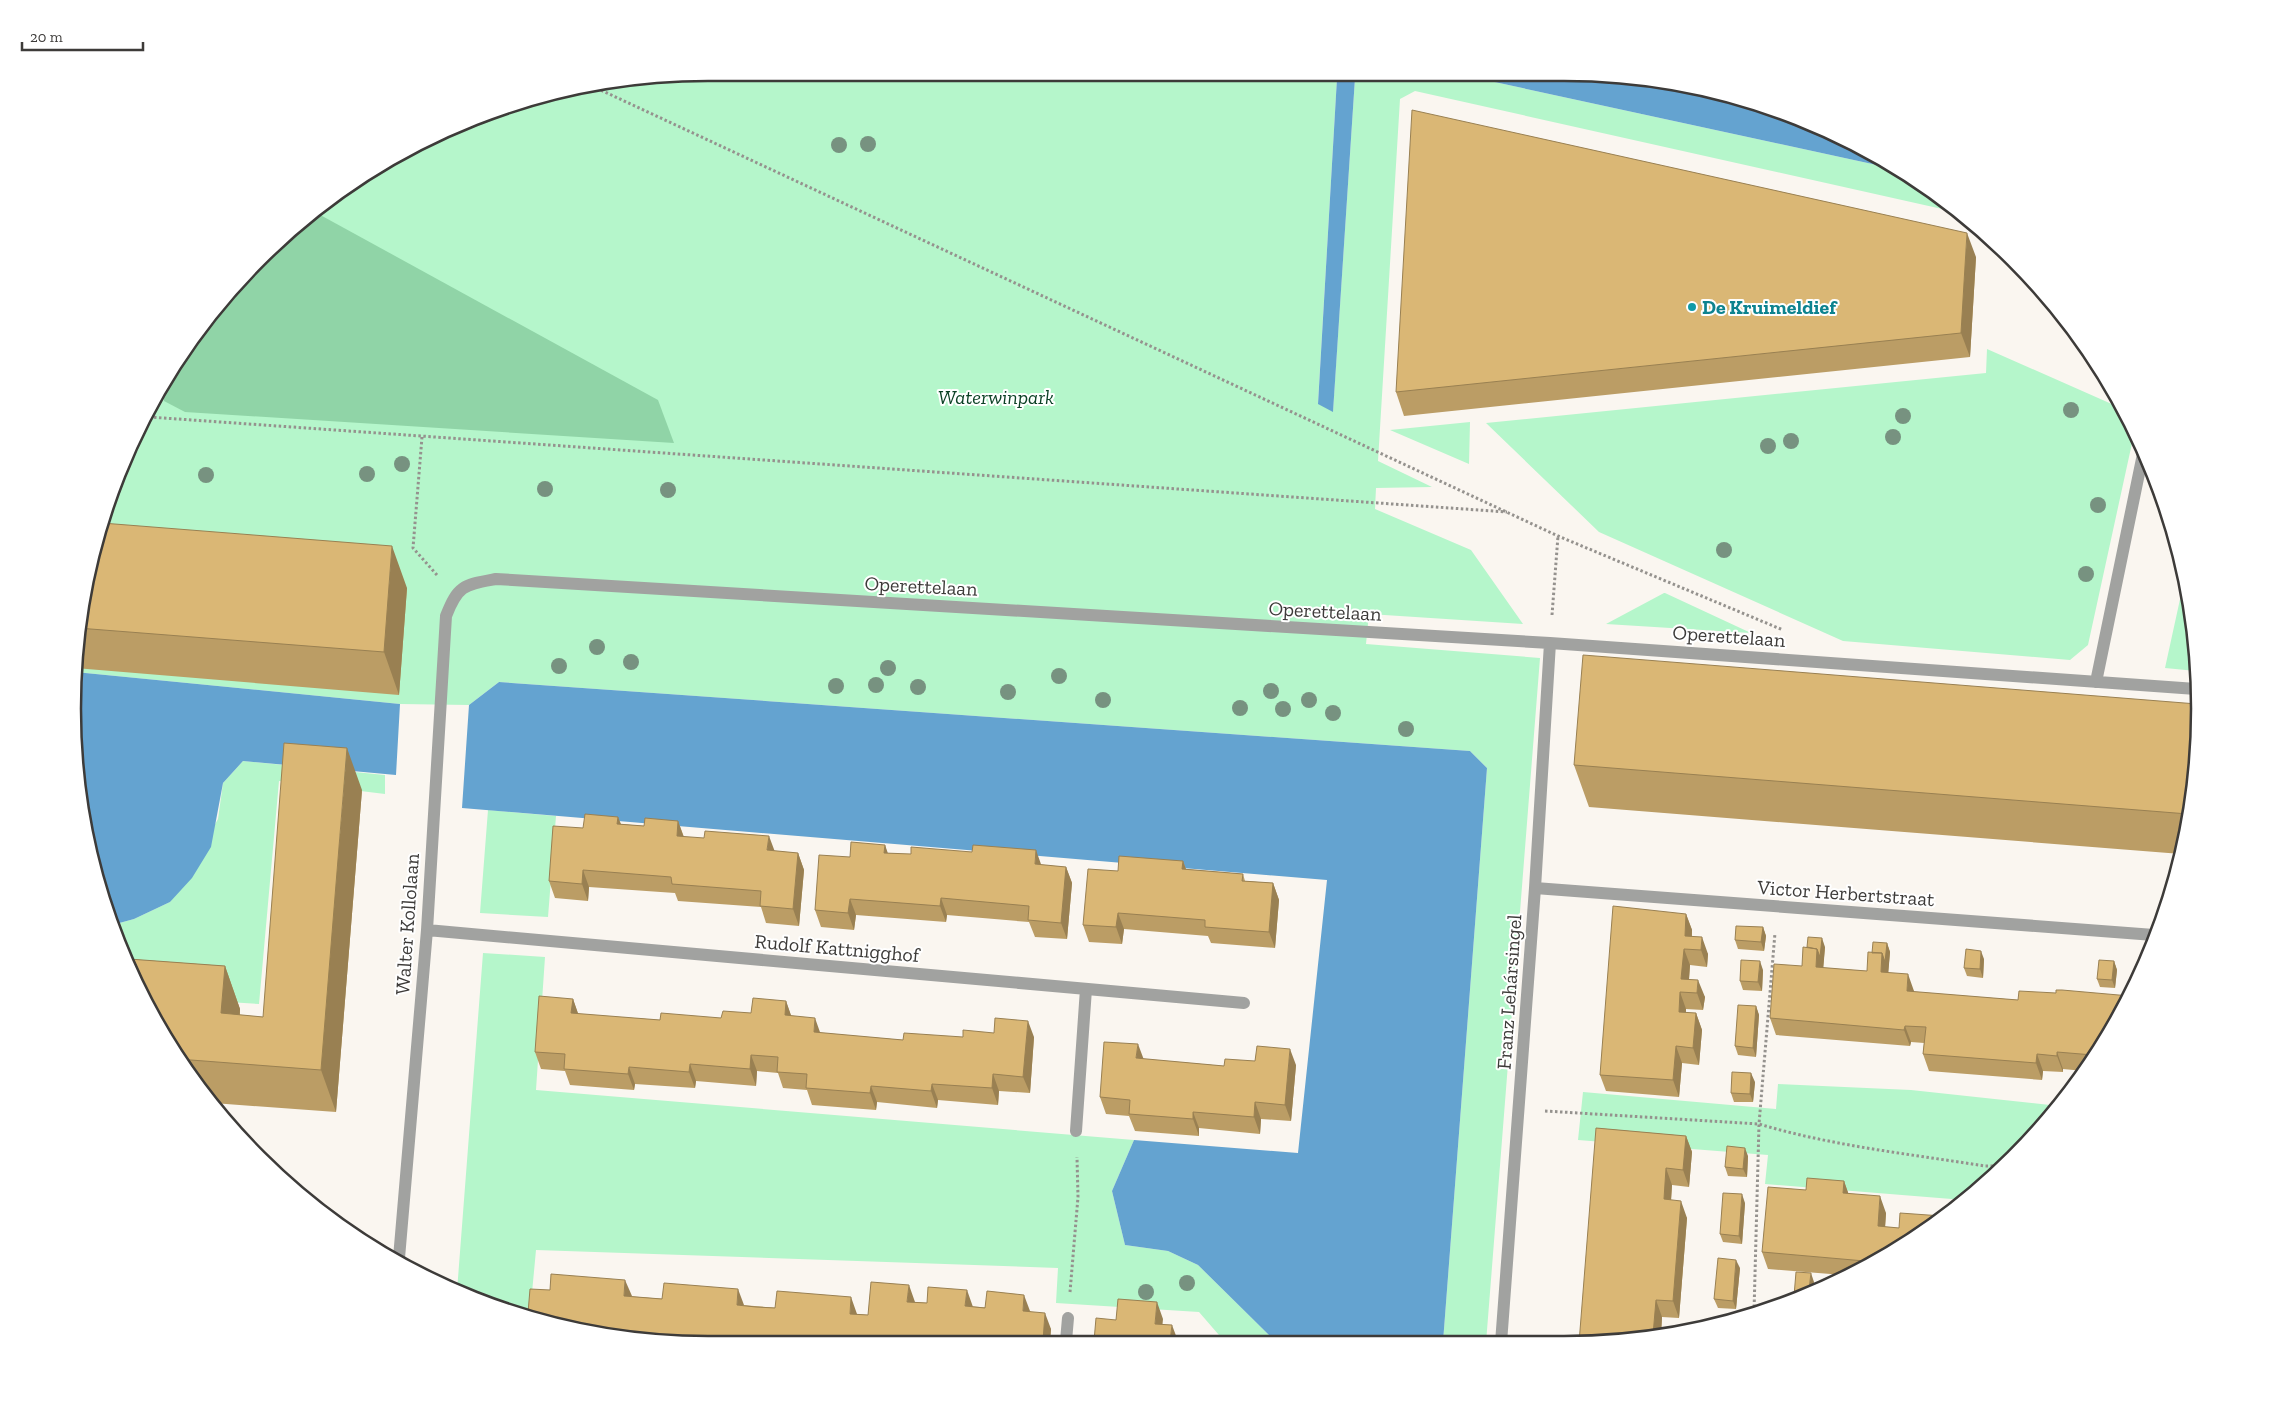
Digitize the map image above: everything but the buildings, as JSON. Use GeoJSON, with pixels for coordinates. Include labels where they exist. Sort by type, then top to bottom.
{"type":"FeatureCollection","features":[{"type":"Feature","properties":{"kind":"street"},"geometry":{"type":"LineString","coordinates":[[2096,682],[2141,464]]}},
{"type":"Feature","properties":{"kind":"street","name":"Operettelaan"},"geometry":{"type":"LineString","coordinates":[[454,594],[471,584],[496,579],[1550,643],[2190,689]]}},
{"type":"Feature","properties":{"kind":"street","name":"Walter Kollolaan"},"geometry":{"type":"LineString","coordinates":[[399,1254],[427,930],[446,616],[454,594]]}},
{"type":"Feature","properties":{"kind":"street","name":"Franz Lehársingel"},"geometry":{"type":"LineString","coordinates":[[1502,1336],[1535,888],[1550,643]]}},
{"type":"Feature","properties":{"kind":"street","name":"Victor Herbertstraat"},"geometry":{"type":"LineString","coordinates":[[1535,888],[2148,935]]}},
{"type":"Feature","properties":{"kind":"street","name":"Rudolf Kattnigghof"},"geometry":{"type":"LineString","coordinates":[[427,930],[1244,1003]]}},
{"type":"Feature","properties":{"kind":"street"},"geometry":{"type":"LineString","coordinates":[[1076,1131],[1086,989]]}},
{"type":"Feature","properties":{"kind":"street"},"geometry":{"type":"LineString","coordinates":[[1066,1336],[1068,1318]]}},
{"type":"Feature","properties":{"kind":"path"},"geometry":{"type":"LineString","coordinates":[[602,91],[1558,536],[1785,631]]}},
{"type":"Feature","properties":{"kind":"path"},"geometry":{"type":"LineString","coordinates":[[153,418],[1510,512]]}},
{"type":"Feature","properties":{"kind":"path"},"geometry":{"type":"LineString","coordinates":[[422,437],[413,548],[454,594]]}},
{"type":"Feature","properties":{"kind":"path"},"geometry":{"type":"LineString","coordinates":[[1550,643],[1558,536]]}},
{"type":"Feature","properties":{"kind":"path"},"geometry":{"type":"LineString","coordinates":[[1754,1305],[1759,1124],[1777,906]]}},
{"type":"Feature","properties":{"kind":"path"},"geometry":{"type":"LineString","coordinates":[[1519,1110],[1759,1124],[1788,1133],[1992,1166]]}},
{"type":"Feature","properties":{"kind":"path"},"geometry":{"type":"LineString","coordinates":[[1068,1318],[1078,1197],[1076,1131]]}},
{"type":"Feature","properties":{"kind":"green space","name":"Waterwinpark"},"geometry":{"type":"Polygon","coordinates":[[[708,81],[1337,81],[1318,403],[1333,411],[1355,81],[1490,81],[1877,165],[1942,209],[1415,91],[1400,99],[1378,461],[1432,487],[1376,488],[1375,509],[1471,550],[1523,624],[1369,614],[1366,644],[1540,658],[1487,1336],[1443,1336],[1487,768],[1470,751],[499,682],[469,705],[400,704],[83,673],[93,586],[115,507],[129,468],[146,431],[165,395],[187,360],[237,295],[295,237],[360,187],[395,165],[431,146],[468,129],[507,115],[586,93],[667,83],[708,81]]]}},
{"type":"Feature","properties":{"kind":"green space"},"geometry":{"type":"Polygon","coordinates":[[[321,216],[658,400],[674,443],[185,412],[164,401],[165,395],[187,360],[237,295],[265,265],[321,216]]]}},
{"type":"Feature","properties":{"kind":"green space"},"geometry":{"type":"Polygon","coordinates":[[[1987,349],[2112,404],[2132,444],[2088,645],[2070,660],[1843,641],[1599,532],[1486,423],[1986,373],[1987,349]]]}},
{"type":"Feature","properties":{"kind":"green space"},"geometry":{"type":"Polygon","coordinates":[[[1470,422],[1469,464],[1390,430],[1470,422]]]}},
{"type":"Feature","properties":{"kind":"green space"},"geometry":{"type":"Polygon","coordinates":[[[1665,593],[1751,633],[1606,624],[1665,593]]]}},
{"type":"Feature","properties":{"kind":"green space"},"geometry":{"type":"Polygon","coordinates":[[[2181,597],[2189,670],[2165,668],[2181,597]]]}},
{"type":"Feature","properties":{"kind":"green space"},"geometry":{"type":"Polygon","coordinates":[[[243,761],[385,775],[385,794],[279,781],[259,1004],[152,997],[129,949],[120,923],[134,919],[170,902],[218,819],[223,783],[243,761]]]}},
{"type":"Feature","properties":{"kind":"green space"},"geometry":{"type":"Polygon","coordinates":[[[488,810],[556,816],[548,917],[480,913],[488,810]]]}},
{"type":"Feature","properties":{"kind":"green space"},"geometry":{"type":"Polygon","coordinates":[[[483,953],[545,957],[536,1090],[1134,1140],[1112,1191],[1125,1245],[1168,1251],[1198,1265],[1270,1336],[1220,1336],[1199,1312],[1056,1303],[1058,1268],[536,1250],[530,1309],[458,1283],[483,953]]]}},
{"type":"Feature","properties":{"kind":"green space"},"geometry":{"type":"Polygon","coordinates":[[[1778,1084],[1911,1090],[2049,1105],[2007,1152],[1953,1199],[1765,1184],[1768,1155],[1578,1140],[1583,1092],[1776,1109],[1778,1084]]]}},
{"type":"Feature","properties":{"kind":"water"},"geometry":{"type":"Polygon","coordinates":[[[1337,81],[1355,81],[1333,412],[1318,404],[1337,81]]]}},
{"type":"Feature","properties":{"kind":"water"},"geometry":{"type":"Polygon","coordinates":[[[1490,81],[1605,83],[1686,93],[1726,103],[1804,129],[1877,165],[1490,81]]]}},
{"type":"Feature","properties":{"kind":"water"},"geometry":{"type":"Polygon","coordinates":[[[83,673],[400,704],[396,775],[243,761],[223,783],[211,847],[192,878],[170,902],[134,919],[120,923],[103,871],[93,831],[83,750],[81,708],[83,673]]]}},
{"type":"Feature","properties":{"kind":"water"},"geometry":{"type":"Polygon","coordinates":[[[499,682],[1470,751],[1487,768],[1443,1336],[1270,1336],[1198,1265],[1168,1251],[1125,1245],[1112,1191],[1134,1140],[1298,1153],[1327,880],[462,808],[469,705],[499,682]]]}},
{"type":"Feature","properties":{"kind":"place","name":"De Kruimeldief"},"geometry":{"type":"Point","coordinates":[1692,307]}}]}
